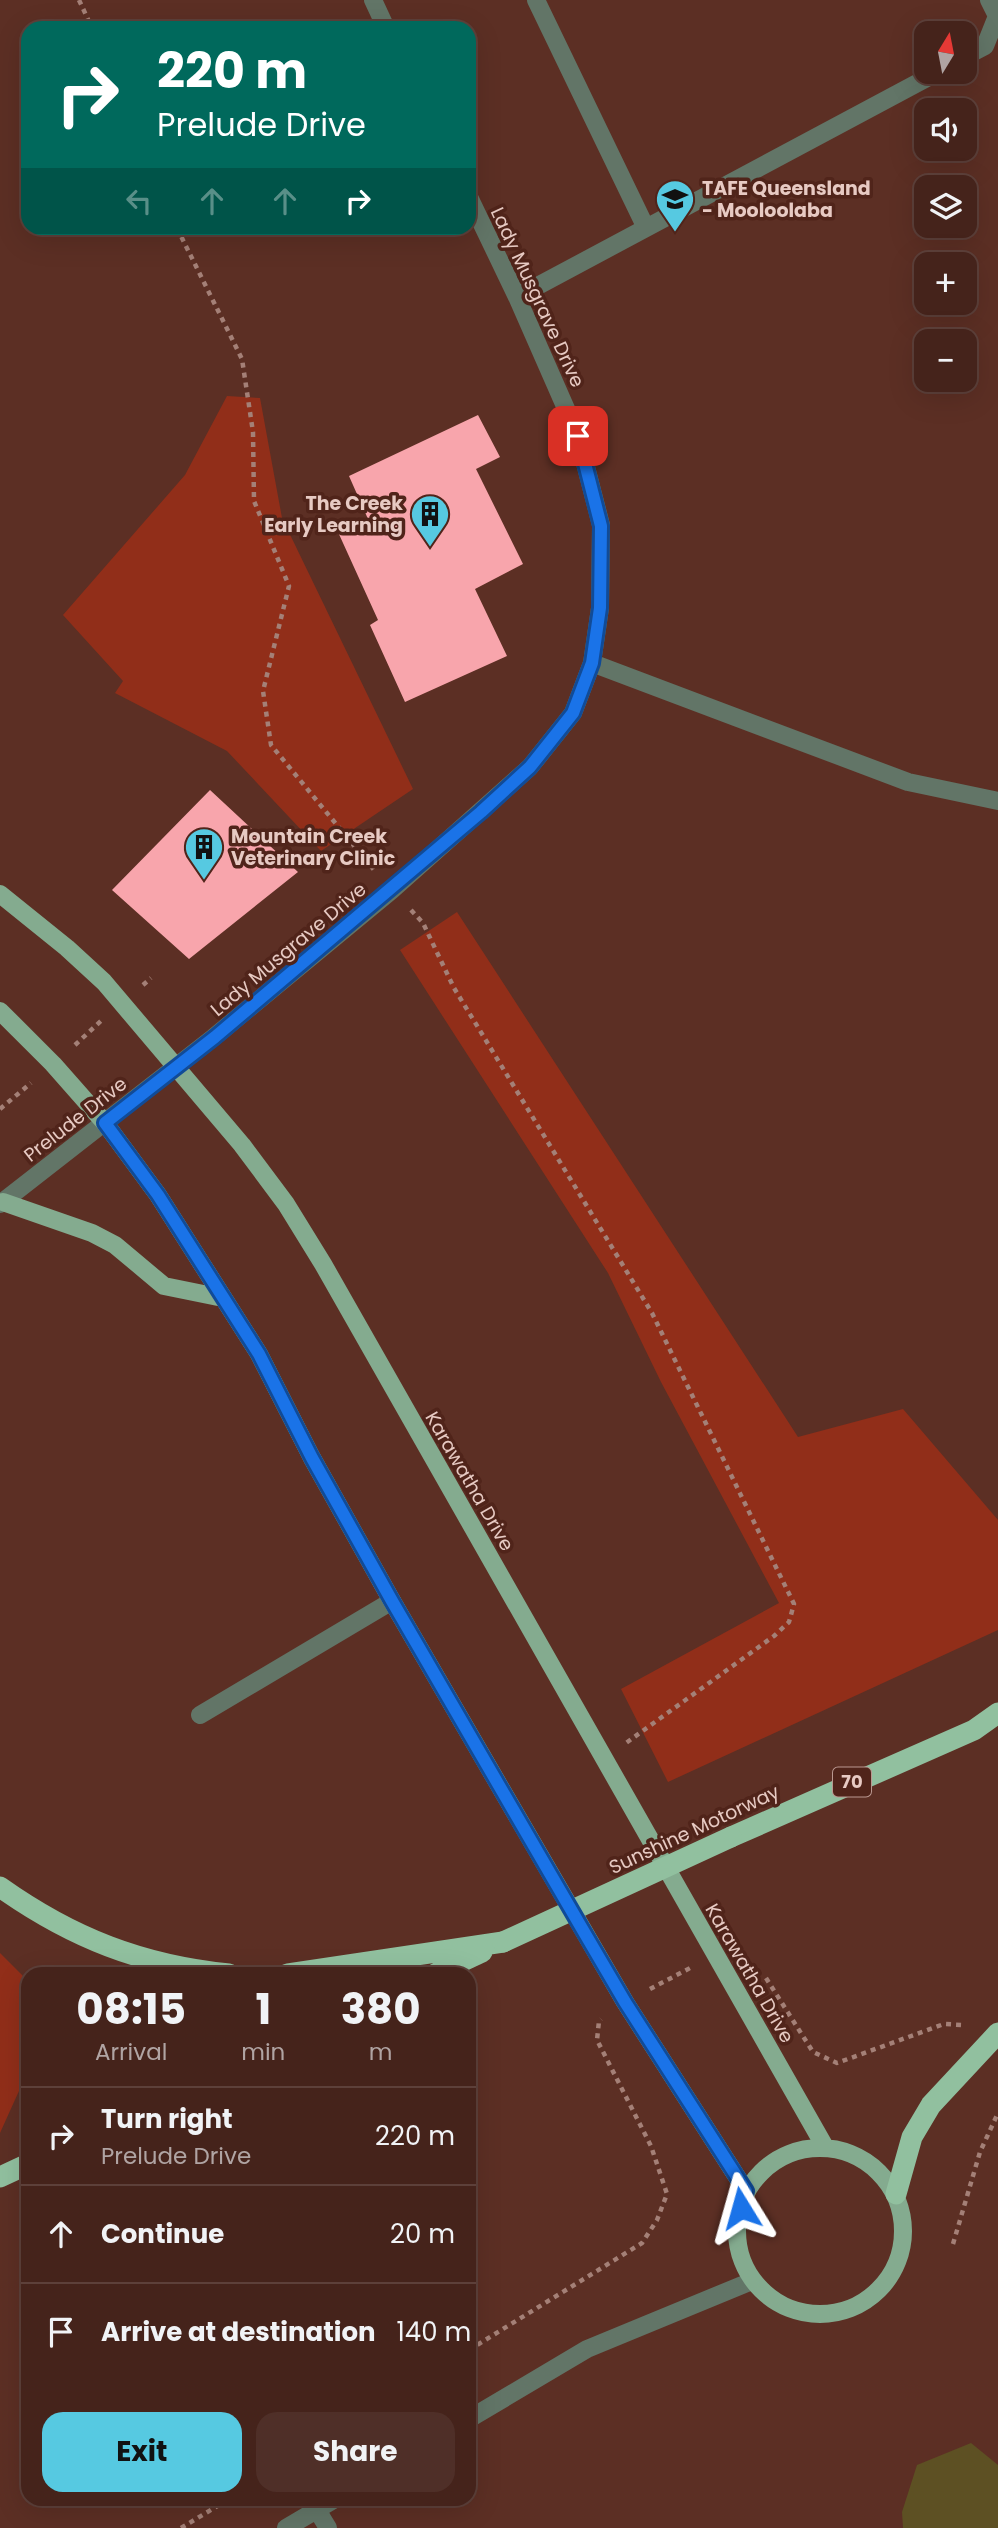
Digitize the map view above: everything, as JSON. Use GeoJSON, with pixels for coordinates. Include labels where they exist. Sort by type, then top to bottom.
{"type":"FeatureCollection","features":[{"type":"Feature","properties":{"kind":"highway","name":"Sunshine Motorway"},"geometry":{"type":"LineString","coordinates":[[450,1967],[731,1837],[974,1730],[998,1713]]}},
{"type":"Feature","properties":{"kind":"highway","name":"Sunshine Motorway"},"geometry":{"type":"LineString","coordinates":[[974,1730],[998,1727]]}},
{"type":"Feature","properties":{"kind":"highway"},"geometry":{"type":"LineString","coordinates":[[0,1887],[31,1909],[116,1950],[152,1962],[184,1967]]}},
{"type":"Feature","properties":{"kind":"highway"},"geometry":{"type":"LineString","coordinates":[[335,1967],[503,1942]]}},
{"type":"Feature","properties":{"kind":"highway"},"geometry":{"type":"LineString","coordinates":[[896,2194],[912,2137],[931,2105],[998,2033]]}},
{"type":"Feature","properties":{"kind":"highway"},"geometry":{"type":"LineString","coordinates":[[0,2176],[21,2167]]}},
{"type":"Feature","properties":{"kind":"main road","name":"Karawatha Drive"},"geometry":{"type":"LineString","coordinates":[[0,894],[104,982],[242,1145],[286,1204],[323,1264],[825,2147]]}},
{"type":"Feature","properties":{"kind":"main road"},"geometry":{"type":"LineString","coordinates":[[0,1011],[105,1123],[158,1195],[259,1354],[312,1458],[392,1601],[625,2002],[746,2191]]}},
{"type":"Feature","properties":{"kind":"main road"},"geometry":{"type":"LineString","coordinates":[[1,1203],[92,1233],[116,1245],[164,1286],[223,1298]]}},
{"type":"Feature","properties":{"kind":"main road"},"geometry":{"type":"LineString","coordinates":[[825,2147],[854,2154],[878,2170],[896,2194],[905,2222],[903,2250],[891,2278],[869,2300],[842,2313],[813,2315],[783,2307],[752,2281],[739,2254],[736,2225],[746,2191],[764,2168],[789,2152],[825,2147]]}},
{"type":"Feature","properties":{"kind":"street"},"geometry":{"type":"LineString","coordinates":[[373,0],[383,21]]}},
{"type":"Feature","properties":{"kind":"street"},"geometry":{"type":"LineString","coordinates":[[536,0],[646,228]]}},
{"type":"Feature","properties":{"kind":"street"},"geometry":{"type":"LineString","coordinates":[[977,50],[985,46],[997,16],[989,0]]}},
{"type":"Feature","properties":{"kind":"street"},"geometry":{"type":"LineString","coordinates":[[517,297],[915,84]]}},
{"type":"Feature","properties":{"kind":"street","name":"Lady Musgrave Drive"},"geometry":{"type":"LineString","coordinates":[[176,1067],[392,890],[499,796],[551,743],[573,713],[592,663],[600,608],[601,526],[578,436],[476,212]]}},
{"type":"Feature","properties":{"kind":"street"},"geometry":{"type":"LineString","coordinates":[[592,663],[908,782],[998,801]]}},
{"type":"Feature","properties":{"kind":"street","name":"Prelude Drive"},"geometry":{"type":"LineString","coordinates":[[1,1203],[176,1067]]}},
{"type":"Feature","properties":{"kind":"street"},"geometry":{"type":"LineString","coordinates":[[200,1714],[392,1601]]}},
{"type":"Feature","properties":{"kind":"street"},"geometry":{"type":"LineString","coordinates":[[476,2415],[587,2349],[752,2281]]}},
{"type":"Feature","properties":{"kind":"street"},"geometry":{"type":"LineString","coordinates":[[286,2528],[324,2506]]}},
{"type":"Feature","properties":{"kind":"street"},"geometry":{"type":"LineString","coordinates":[[317,2510],[328,2528]]}},
{"type":"Feature","properties":{"kind":"path"},"geometry":{"type":"LineString","coordinates":[[79,0],[89,21]]}},
{"type":"Feature","properties":{"kind":"path"},"geometry":{"type":"LineString","coordinates":[[180,235],[242,359],[253,432],[254,501],[289,586],[263,691],[271,745],[347,840],[423,923],[454,988],[652,1314],[794,1604],[789,1622],[774,1636],[626,1742]]}},
{"type":"Feature","properties":{"kind":"path"},"geometry":{"type":"LineString","coordinates":[[953,2244],[980,2152],[998,2113]]}},
{"type":"Feature","properties":{"kind":"path"},"geometry":{"type":"LineString","coordinates":[[181,2528],[217,2506]]}},
{"type":"Feature","properties":{"kind":"shaded area"},"geometry":{"type":"Polygon","coordinates":[[[227,396],[260,398],[282,518],[413,789],[321,851],[227,751],[115,693],[123,681],[63,615],[185,475],[227,396]]]}},
{"type":"Feature","properties":{"kind":"shaded area"},"geometry":{"type":"Polygon","coordinates":[[[457,912],[798,1437],[903,1409],[998,1520],[998,1630],[668,1782],[621,1689],[779,1603],[661,1382],[608,1273],[400,950],[457,912]]]}},
{"type":"Feature","properties":{"kind":"shaded area"},"geometry":{"type":"Polygon","coordinates":[[[0,1953],[21,1974],[21,2086],[0,2133],[0,1953]]]}},
{"type":"Feature","properties":{"kind":"shaded area"},"geometry":{"type":"Polygon","coordinates":[[[971,2443],[998,2465],[998,2528],[903,2528],[902,2512],[917,2465],[971,2443]]]}},
{"type":"Feature","properties":{"kind":"building","name":"The Creek Early Learning"},"geometry":{"type":"Polygon","coordinates":[[[478,415],[500,457],[476,469],[523,564],[475,589],[507,656],[405,702],[370,625],[378,620],[338,532],[368,519],[349,476],[478,415]]]}},
{"type":"Feature","properties":{"kind":"building","name":"Mountain Creek Veterinary Clinic"},"geometry":{"type":"Polygon","coordinates":[[[210,790],[298,872],[189,959],[112,890],[210,790]]]}},
{"type":"Feature","properties":{"kind":"place","name":"TAFE Queensland - Mooloolaba"},"geometry":{"type":"Point","coordinates":[675,233]}},
{"type":"Feature","properties":{"kind":"place","name":"The Creek Early Learning"},"geometry":{"type":"Point","coordinates":[430,548]}},
{"type":"Feature","properties":{"kind":"place","name":"Mountain Creek Veterinary Clinic"},"geometry":{"type":"Point","coordinates":[204,881]}},
{"type":"Feature","properties":{"kind":"route"},"geometry":{"type":"LineString","coordinates":[[578,436],[601,526],[600,608],[592,663],[573,713],[530,767],[392,890],[215,1037],[105,1123],[158,1195],[259,1354],[312,1458],[392,1601],[584,1932],[625,2002],[746,2191],[741,2208]]}}]}
